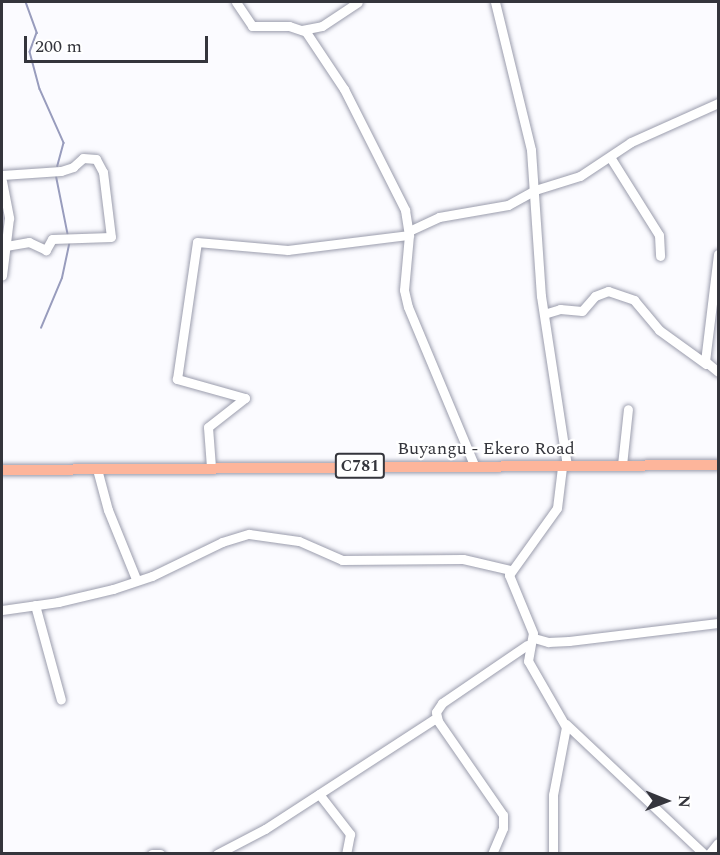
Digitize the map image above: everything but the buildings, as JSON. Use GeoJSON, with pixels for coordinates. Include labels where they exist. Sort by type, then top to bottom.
{"type":"FeatureCollection","features":[{"type":"Feature","properties":{"kind":"main road","name":"Buyangu - Ekero Road"},"geometry":{"type":"LineString","coordinates":[[2,470],[718,465]]}},
{"type":"Feature","properties":{"kind":"street"},"geometry":{"type":"LineString","coordinates":[[236,2],[252,26],[302,30],[322,26],[358,2]]}},
{"type":"Feature","properties":{"kind":"street"},"geometry":{"type":"LineString","coordinates":[[495,2],[531,150],[544,314],[564,467],[557,508],[510,570],[509,578],[534,638]]}},
{"type":"Feature","properties":{"kind":"street"},"geometry":{"type":"LineString","coordinates":[[302,30],[314,40],[344,89],[405,210],[409,233],[404,290],[408,307],[474,465]]}},
{"type":"Feature","properties":{"kind":"street"},"geometry":{"type":"LineString","coordinates":[[211,467],[208,427],[245,398],[177,379],[196,242],[288,250],[409,233],[439,217],[508,205],[535,190],[593,170],[647,134],[718,103]]}},
{"type":"Feature","properties":{"kind":"street"},"geometry":{"type":"LineString","coordinates":[[610,157],[659,235],[660,256]]}},
{"type":"Feature","properties":{"kind":"street"},"geometry":{"type":"LineString","coordinates":[[2,175],[61,171],[73,168],[83,158],[96,159],[104,172],[111,237],[52,239],[46,250],[29,242],[3,246]]}},
{"type":"Feature","properties":{"kind":"street"},"geometry":{"type":"LineString","coordinates":[[2,181],[8,208],[2,276]]}},
{"type":"Feature","properties":{"kind":"street"},"geometry":{"type":"LineString","coordinates":[[706,364],[718,254]]}},
{"type":"Feature","properties":{"kind":"street"},"geometry":{"type":"LineString","coordinates":[[544,314],[560,309],[582,311],[595,296],[606,291],[634,300],[659,330],[718,372]]}},
{"type":"Feature","properties":{"kind":"street"},"geometry":{"type":"LineString","coordinates":[[622,465],[628,410]]}},
{"type":"Feature","properties":{"kind":"street"},"geometry":{"type":"LineString","coordinates":[[98,469],[108,510],[136,579]]}},
{"type":"Feature","properties":{"kind":"street"},"geometry":{"type":"LineString","coordinates":[[2,610],[113,589],[136,579],[152,576],[222,543],[249,534],[299,541],[348,561],[463,559],[510,570]]}},
{"type":"Feature","properties":{"kind":"street"},"geometry":{"type":"LineString","coordinates":[[35,605],[61,700]]}},
{"type":"Feature","properties":{"kind":"street"},"geometry":{"type":"LineString","coordinates":[[534,638],[548,642],[569,641],[718,623]]}},
{"type":"Feature","properties":{"kind":"street"},"geometry":{"type":"LineString","coordinates":[[217,854],[319,794],[436,718],[442,703],[519,653],[534,638]]}},
{"type":"Feature","properties":{"kind":"street"},"geometry":{"type":"LineString","coordinates":[[534,638],[526,652],[528,661],[566,724],[704,854]]}},
{"type":"Feature","properties":{"kind":"street"},"geometry":{"type":"LineString","coordinates":[[436,718],[503,816],[503,828],[492,854]]}},
{"type":"Feature","properties":{"kind":"street"},"geometry":{"type":"LineString","coordinates":[[553,854],[553,795],[566,724]]}},
{"type":"Feature","properties":{"kind":"street"},"geometry":{"type":"LineString","coordinates":[[319,794],[350,834],[346,854]]}},
{"type":"Feature","properties":{"kind":"street"},"geometry":{"type":"LineString","coordinates":[[709,854],[718,843]]}},
{"type":"Feature","properties":{"kind":"street"},"geometry":{"type":"LineString","coordinates":[[152,854],[160,854]]}},
{"type":"Feature","properties":{"kind":"waterway"},"geometry":{"type":"LineString","coordinates":[[26,2],[37,33],[30,52],[40,89],[64,143],[58,166]]}},
{"type":"Feature","properties":{"kind":"waterway"},"geometry":{"type":"LineString","coordinates":[[56,174],[68,234]]}},
{"type":"Feature","properties":{"kind":"waterway"},"geometry":{"type":"LineString","coordinates":[[41,328],[62,278],[70,241]]}}]}
